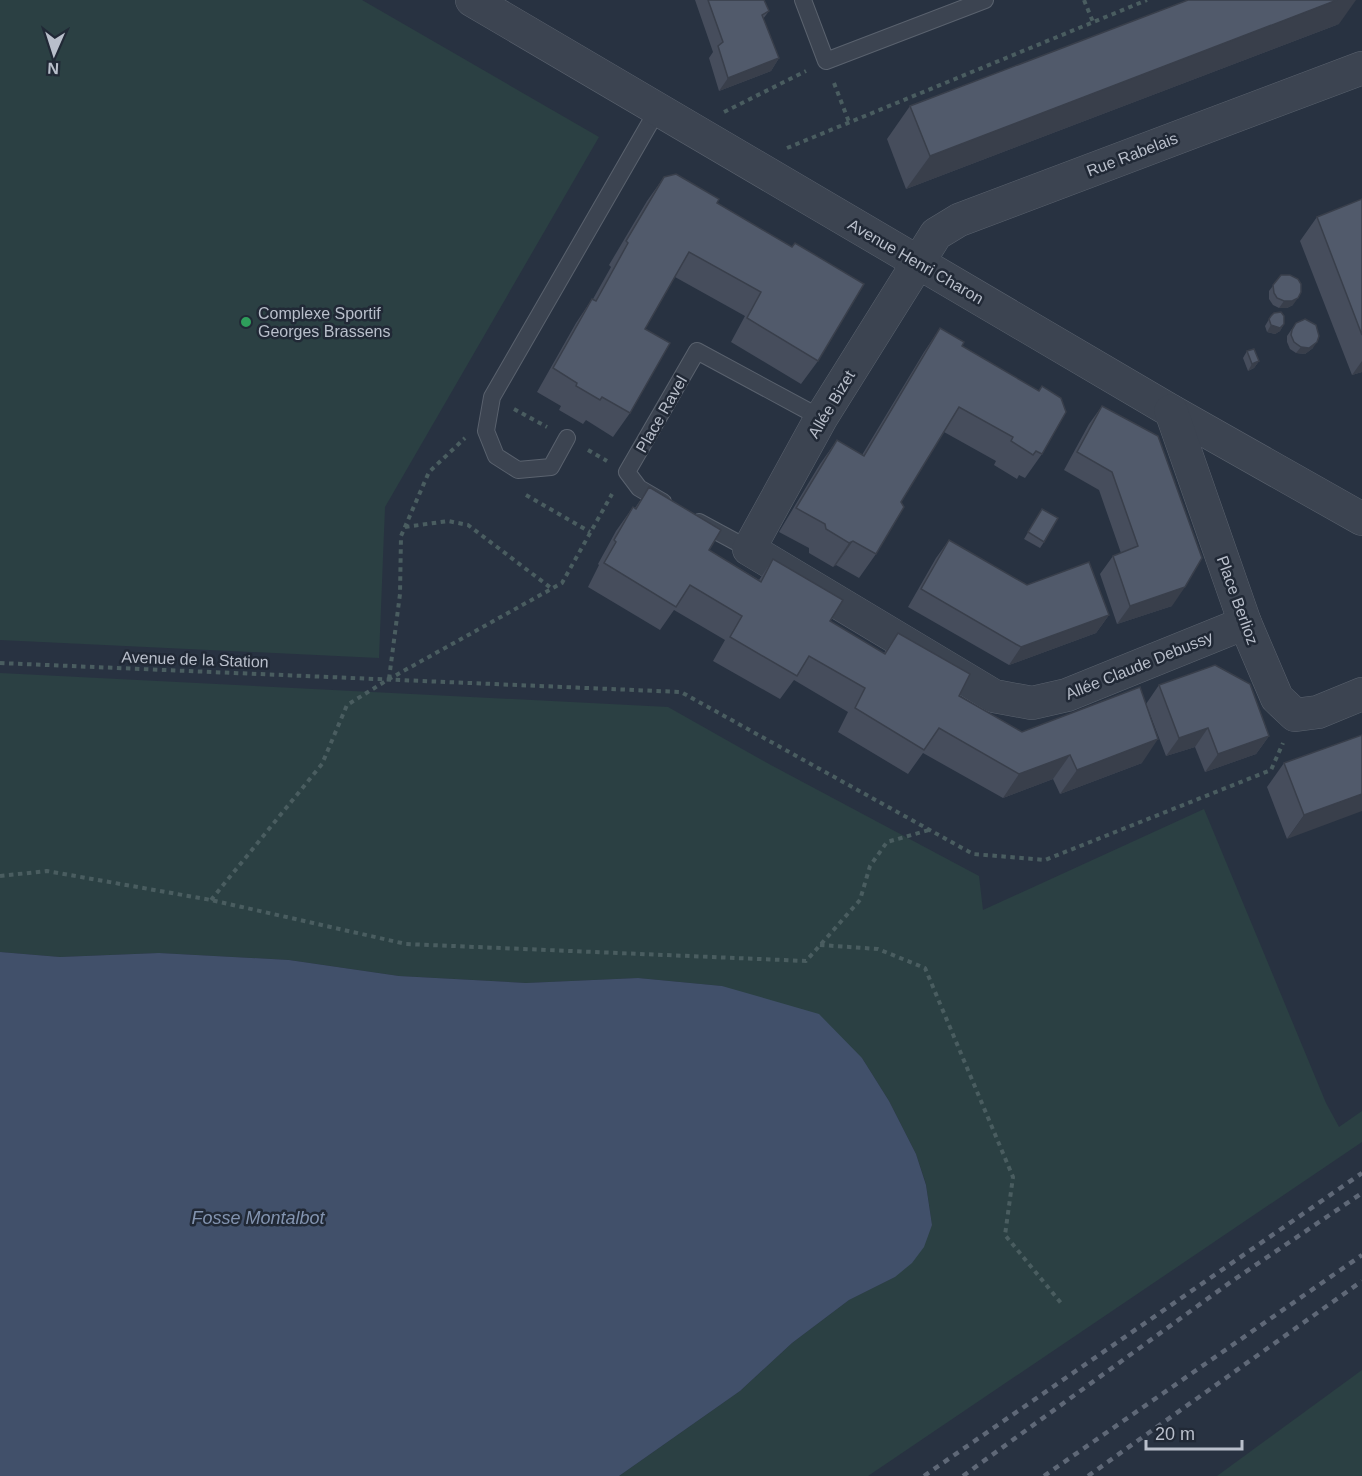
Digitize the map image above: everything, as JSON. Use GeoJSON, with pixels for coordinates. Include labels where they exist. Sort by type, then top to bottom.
{"type":"FeatureCollection","features":[{"type":"Feature","properties":{"kind":"street","name":"Avenue Henri Charon"},"geometry":{"type":"LineString","coordinates":[[472,0],[1171,411],[1362,519]]}},
{"type":"Feature","properties":{"kind":"street","name":"Rue Rabelais"},"geometry":{"type":"LineString","coordinates":[[918,262],[936,234],[959,220],[1362,68]]}},
{"type":"Feature","properties":{"kind":"street","name":"Allée Bizet"},"geometry":{"type":"LineString","coordinates":[[749,549],[821,418],[918,262]]}},
{"type":"Feature","properties":{"kind":"street","name":"Place Berlioz"},"geometry":{"type":"LineString","coordinates":[[1171,411],[1245,623],[1277,698],[1295,715]]}},
{"type":"Feature","properties":{"kind":"street","name":"Allée Claude Debussy"},"geometry":{"type":"LineString","coordinates":[[749,549],[994,696],[1032,703],[1067,695],[1245,623]]}},
{"type":"Feature","properties":{"kind":"street"},"geometry":{"type":"LineString","coordinates":[[1295,715],[1318,712],[1362,694]]}},
{"type":"Feature","properties":{"kind":"lane"},"geometry":{"type":"LineString","coordinates":[[802,0],[826,61],[985,0]]}},
{"type":"Feature","properties":{"kind":"lane"},"geometry":{"type":"LineString","coordinates":[[567,438],[551,467],[518,470],[496,456],[486,431],[492,397],[658,109]]}},
{"type":"Feature","properties":{"kind":"lane","name":"Place Ravel"},"geometry":{"type":"LineString","coordinates":[[749,549],[639,488],[627,472],[697,351],[821,418]]}},
{"type":"Feature","properties":{"kind":"path"},"geometry":{"type":"LineString","coordinates":[[1084,0],[1093,22]]}},
{"type":"Feature","properties":{"kind":"path"},"geometry":{"type":"LineString","coordinates":[[750,163],[1147,0]]}},
{"type":"Feature","properties":{"kind":"path"},"geometry":{"type":"LineString","coordinates":[[691,128],[826,61],[849,122]]}},
{"type":"Feature","properties":{"kind":"path"},"geometry":{"type":"LineString","coordinates":[[211,900],[322,764],[347,705],[562,583],[627,472],[492,397]]}},
{"type":"Feature","properties":{"kind":"path"},"geometry":{"type":"LineString","coordinates":[[389,680],[400,594],[401,536],[429,472],[489,415]]}},
{"type":"Feature","properties":{"kind":"path"},"geometry":{"type":"LineString","coordinates":[[496,456],[499,480],[590,532]]}},
{"type":"Feature","properties":{"kind":"path"},"geometry":{"type":"LineString","coordinates":[[405,527],[448,521],[468,525],[551,588]]}},
{"type":"Feature","properties":{"kind":"path","name":"Avenue de la Station"},"geometry":{"type":"LineString","coordinates":[[0,663],[681,692],[973,854],[1046,860],[1271,770],[1295,715]]}},
{"type":"Feature","properties":{"kind":"path"},"geometry":{"type":"LineString","coordinates":[[0,876],[47,871],[211,900],[406,944],[806,960],[860,900],[870,866],[887,842],[929,830]]}},
{"type":"Feature","properties":{"kind":"path"},"geometry":{"type":"LineString","coordinates":[[819,945],[878,949],[925,968],[1013,1177],[1005,1236],[1061,1303]]}},
{"type":"Feature","properties":{"kind":"green space","name":"Complexe Sportif Georges Brassens"},"geometry":{"type":"Polygon","coordinates":[[[0,0],[362,0],[599,137],[385,507],[379,658],[0,640],[0,0]]]}},
{"type":"Feature","properties":{"kind":"green space"},"geometry":{"type":"Polygon","coordinates":[[[0,673],[668,707],[769,764],[979,876],[983,910],[1204,809],[1326,1103],[1339,1127],[1362,1111],[1362,1142],[868,1476],[619,1476],[740,1391],[792,1343],[849,1300],[895,1277],[932,1225],[926,1184],[916,1154],[889,1101],[862,1058],[722,986],[638,978],[527,983],[399,976],[289,960],[159,953],[60,957],[0,952],[0,673]]]}},
{"type":"Feature","properties":{"kind":"green space"},"geometry":{"type":"Polygon","coordinates":[[[1362,1370],[1362,1476],[1217,1476],[1362,1370]]]}},
{"type":"Feature","properties":{"kind":"water","name":"Fosse Montalbot"},"geometry":{"type":"Polygon","coordinates":[[[0,952],[60,957],[159,953],[289,960],[399,976],[526,983],[638,978],[722,986],[819,1014],[862,1058],[889,1101],[916,1154],[926,1185],[932,1225],[924,1247],[912,1263],[895,1277],[849,1300],[792,1343],[740,1391],[619,1476],[0,1476],[0,952]]]}},
{"type":"Feature","properties":{"kind":"building"},"geometry":{"type":"Polygon","coordinates":[[[708,0],[764,0],[769,11],[762,15],[779,58],[728,78],[718,46],[723,42],[708,0]]]}},
{"type":"Feature","properties":{"kind":"building"},"geometry":{"type":"Polygon","coordinates":[[[1188,0],[1337,0],[930,156],[910,106],[1188,0]]]}},
{"type":"Feature","properties":{"kind":"building"},"geometry":{"type":"Polygon","coordinates":[[[676,174],[719,199],[717,203],[792,247],[795,243],[864,284],[818,361],[747,318],[761,292],[689,252],[645,329],[670,343],[630,413],[576,386],[577,383],[553,368],[592,299],[596,301],[628,243],[626,241],[664,177],[676,174]]]}},
{"type":"Feature","properties":{"kind":"building"},"geometry":{"type":"Polygon","coordinates":[[[1362,199],[1362,335],[1317,217],[1362,199]]]}},
{"type":"Feature","properties":{"kind":"building"},"geometry":{"type":"Polygon","coordinates":[[[1281,275],[1290,275],[1298,279],[1301,292],[1298,298],[1284,301],[1277,298],[1273,285],[1281,275]]]}},
{"type":"Feature","properties":{"kind":"building"},"geometry":{"type":"Polygon","coordinates":[[[1281,312],[1284,316],[1284,324],[1280,328],[1271,325],[1269,319],[1271,316],[1281,312]]]}},
{"type":"Feature","properties":{"kind":"building"},"geometry":{"type":"Polygon","coordinates":[[[1305,319],[1316,325],[1319,336],[1317,342],[1309,348],[1301,347],[1294,342],[1291,335],[1296,323],[1305,319]]]}},
{"type":"Feature","properties":{"kind":"building"},"geometry":{"type":"Polygon","coordinates":[[[940,328],[964,342],[962,346],[1039,391],[1042,386],[1061,398],[1066,412],[1042,454],[1036,451],[1033,455],[1011,441],[1013,437],[959,407],[901,502],[904,507],[876,554],[853,541],[849,543],[826,529],[825,524],[796,508],[837,440],[864,456],[940,328]]]}},
{"type":"Feature","properties":{"kind":"building"},"geometry":{"type":"Polygon","coordinates":[[[1254,349],[1259,361],[1252,364],[1247,351],[1254,349]]]}},
{"type":"Feature","properties":{"kind":"building"},"geometry":{"type":"Polygon","coordinates":[[[1102,406],[1158,436],[1202,558],[1185,587],[1130,606],[1113,556],[1138,546],[1112,472],[1077,452],[1102,406]]]}},
{"type":"Feature","properties":{"kind":"building"},"geometry":{"type":"Polygon","coordinates":[[[649,487],[721,530],[709,550],[761,582],[773,559],[843,600],[830,621],[885,654],[898,633],[970,674],[959,696],[1022,732],[1140,687],[1158,739],[1077,770],[1070,755],[1019,774],[939,728],[924,750],[855,708],[865,688],[809,656],[797,676],[730,637],[742,616],[690,585],[676,607],[604,563],[633,507],[636,509],[649,487]]]}},
{"type":"Feature","properties":{"kind":"building"},"geometry":{"type":"Polygon","coordinates":[[[1042,509],[1058,518],[1044,542],[1028,532],[1042,509]]]}},
{"type":"Feature","properties":{"kind":"building"},"geometry":{"type":"Polygon","coordinates":[[[949,540],[1027,585],[1089,562],[1109,615],[1021,647],[921,589],[949,540]]]}},
{"type":"Feature","properties":{"kind":"building"},"geometry":{"type":"Polygon","coordinates":[[[1215,665],[1250,684],[1269,736],[1218,754],[1208,728],[1179,738],[1159,685],[1215,665]]]}},
{"type":"Feature","properties":{"kind":"building"},"geometry":{"type":"Polygon","coordinates":[[[1362,735],[1362,794],[1304,815],[1284,763],[1362,735]]]}},
{"type":"Feature","properties":{"kind":"railway"},"geometry":{"type":"LineString","coordinates":[[924,1476],[1362,1173]]}},
{"type":"Feature","properties":{"kind":"railway"},"geometry":{"type":"LineString","coordinates":[[963,1476],[1232,1281],[1362,1193]]}},
{"type":"Feature","properties":{"kind":"railway"},"geometry":{"type":"LineString","coordinates":[[1044,1476],[1362,1255]]}},
{"type":"Feature","properties":{"kind":"railway"},"geometry":{"type":"LineString","coordinates":[[1088,1476],[1362,1281]]}},
{"type":"Feature","properties":{"kind":"place","name":"Complexe Sportif Georges Brassens"},"geometry":{"type":"Point","coordinates":[246,322]}}]}
